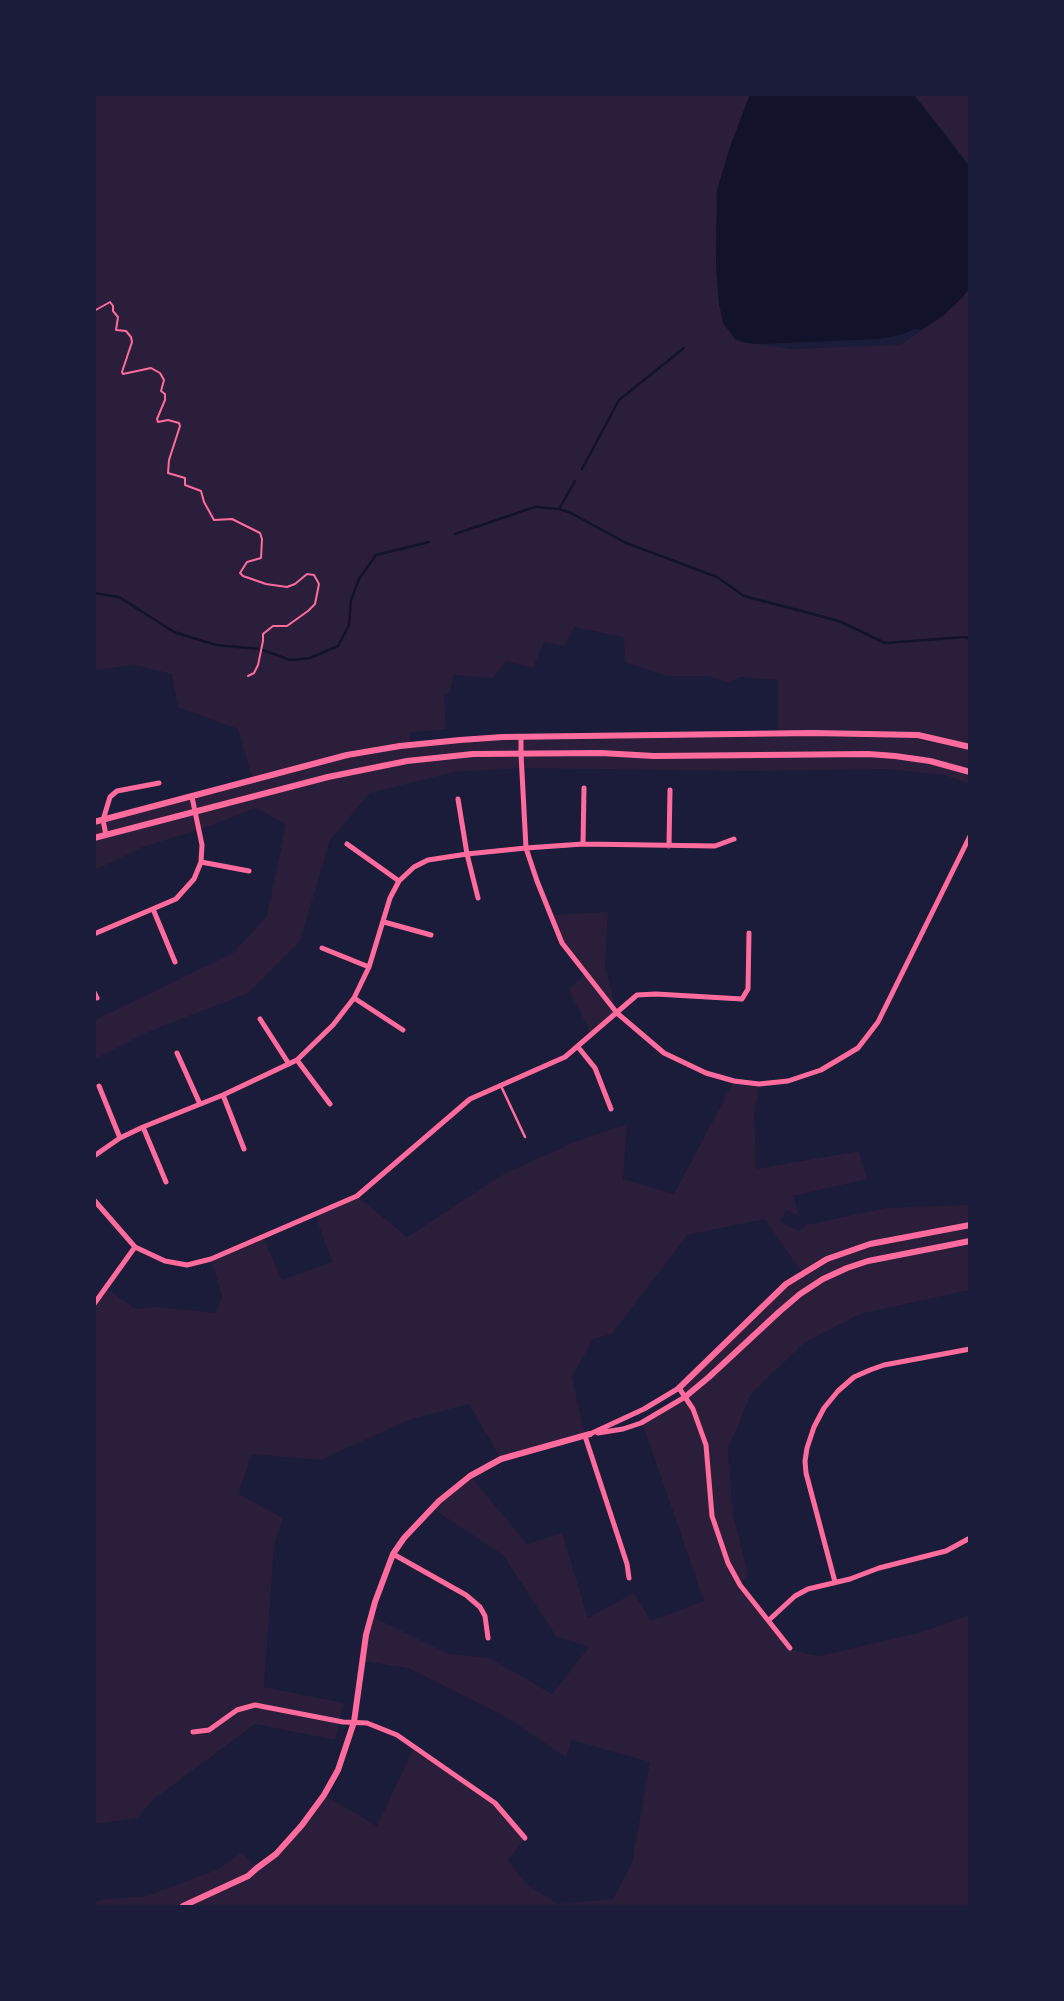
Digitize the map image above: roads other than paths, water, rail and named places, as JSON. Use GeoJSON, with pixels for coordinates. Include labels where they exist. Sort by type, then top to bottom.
{"type":"FeatureCollection","features":[{"type":"Feature","properties":{"kind":"street"},"geometry":{"type":"LineString","coordinates":[[94,822],[347,755],[405,745],[503,737],[689,733],[918,735],[970,747]]}},
{"type":"Feature","properties":{"kind":"street"},"geometry":{"type":"LineString","coordinates":[[521,737],[526,848],[562,943],[617,1013],[664,1054],[734,1082],[759,1084],[788,1081],[821,1070],[858,1048],[878,1022],[970,836]]}},
{"type":"Feature","properties":{"kind":"street"},"geometry":{"type":"LineString","coordinates":[[405,745],[407,761]]}},
{"type":"Feature","properties":{"kind":"street"},"geometry":{"type":"LineString","coordinates":[[94,838],[328,776],[407,761],[473,754],[868,754],[930,761],[970,772]]}},
{"type":"Feature","properties":{"kind":"street"},"geometry":{"type":"LineString","coordinates":[[106,835],[103,820],[110,797],[117,791],[159,783]]}},
{"type":"Feature","properties":{"kind":"street"},"geometry":{"type":"LineString","coordinates":[[583,844],[584,788]]}},
{"type":"Feature","properties":{"kind":"street"},"geometry":{"type":"LineString","coordinates":[[669,846],[670,790]]}},
{"type":"Feature","properties":{"kind":"street"},"geometry":{"type":"LineString","coordinates":[[94,934],[176,899],[194,879],[201,862],[202,845],[192,797]]}},
{"type":"Feature","properties":{"kind":"street"},"geometry":{"type":"LineString","coordinates":[[458,799],[478,898]]}},
{"type":"Feature","properties":{"kind":"street"},"geometry":{"type":"LineString","coordinates":[[94,1156],[120,1138],[143,1127],[223,1095],[297,1060],[334,1025],[354,998],[369,967],[390,898],[399,881],[414,867],[428,860],[467,853],[583,844],[715,846],[734,839]]}},
{"type":"Feature","properties":{"kind":"street"},"geometry":{"type":"LineString","coordinates":[[347,844],[399,881]]}},
{"type":"Feature","properties":{"kind":"street"},"geometry":{"type":"LineString","coordinates":[[201,862],[250,871]]}},
{"type":"Feature","properties":{"kind":"street"},"geometry":{"type":"LineString","coordinates":[[153,909],[175,962]]}},
{"type":"Feature","properties":{"kind":"street"},"geometry":{"type":"LineString","coordinates":[[384,922],[431,935]]}},
{"type":"Feature","properties":{"kind":"street"},"geometry":{"type":"LineString","coordinates":[[94,1200],[135,1247],[165,1261],[187,1265],[211,1259],[357,1196],[470,1099],[565,1058],[637,995],[742,999],[748,989],[749,933]]}},
{"type":"Feature","properties":{"kind":"street"},"geometry":{"type":"LineString","coordinates":[[322,948],[369,967]]}},
{"type":"Feature","properties":{"kind":"street"},"geometry":{"type":"LineString","coordinates":[[354,998],[403,1030]]}},
{"type":"Feature","properties":{"kind":"street"},"geometry":{"type":"LineString","coordinates":[[261,1019],[289,1064]]}},
{"type":"Feature","properties":{"kind":"street"},"geometry":{"type":"LineString","coordinates":[[578,1047],[595,1068],[611,1109]]}},
{"type":"Feature","properties":{"kind":"street"},"geometry":{"type":"LineString","coordinates":[[177,1053],[200,1104]]}},
{"type":"Feature","properties":{"kind":"street"},"geometry":{"type":"LineString","coordinates":[[297,1060],[330,1104]]}},
{"type":"Feature","properties":{"kind":"street"},"geometry":{"type":"LineString","coordinates":[[99,1086],[120,1138]]}},
{"type":"Feature","properties":{"kind":"street"},"geometry":{"type":"LineString","coordinates":[[223,1095],[244,1149]]}},
{"type":"Feature","properties":{"kind":"street"},"geometry":{"type":"LineString","coordinates":[[143,1127],[166,1182]]}},
{"type":"Feature","properties":{"kind":"street"},"geometry":{"type":"LineString","coordinates":[[587,1435],[645,1409],[680,1388],[786,1284],[819,1264],[846,1251],[870,1244],[970,1225]]}},
{"type":"Feature","properties":{"kind":"street"},"geometry":{"type":"LineString","coordinates":[[183,1906],[248,1876],[276,1854],[324,1795],[338,1770],[354,1722],[366,1635],[382,1580],[393,1554],[422,1517],[470,1476],[501,1459],[640,1423],[685,1397],[800,1294],[823,1279],[868,1261],[970,1241]]}},
{"type":"Feature","properties":{"kind":"street"},"geometry":{"type":"LineString","coordinates":[[94,1304],[135,1247]]}},
{"type":"Feature","properties":{"kind":"street"},"geometry":{"type":"LineString","coordinates":[[835,1582],[805,1461],[814,1427],[824,1408],[854,1377],[870,1370],[970,1349]]}},
{"type":"Feature","properties":{"kind":"street"},"geometry":{"type":"LineString","coordinates":[[680,1388],[693,1409],[706,1445],[712,1516],[728,1563],[740,1586],[790,1648]]}},
{"type":"Feature","properties":{"kind":"street"},"geometry":{"type":"LineString","coordinates":[[587,1435],[629,1578]]}},
{"type":"Feature","properties":{"kind":"street"},"geometry":{"type":"LineString","coordinates":[[769,1620],[795,1596],[808,1589],[946,1551],[970,1538]]}},
{"type":"Feature","properties":{"kind":"street"},"geometry":{"type":"LineString","coordinates":[[393,1554],[466,1595],[480,1607],[485,1616],[488,1638]]}},
{"type":"Feature","properties":{"kind":"street"},"geometry":{"type":"LineString","coordinates":[[192,1732],[209,1730],[237,1710],[255,1705],[343,1722],[367,1723],[397,1735],[495,1803],[525,1838]]}},
{"type":"Feature","properties":{"kind":"lane"},"geometry":{"type":"LineString","coordinates":[[501,1086],[525,1137]]}},
{"type":"Feature","properties":{"kind":"waterway"},"geometry":{"type":"LineString","coordinates":[[582,469],[619,400],[684,348]]}},
{"type":"Feature","properties":{"kind":"waterway"},"geometry":{"type":"LineString","coordinates":[[559,509],[575,481]]}},
{"type":"Feature","properties":{"kind":"waterway"},"geometry":{"type":"LineString","coordinates":[[455,534],[535,507],[559,509],[626,543],[717,577],[744,596],[839,621],[885,643],[965,637],[970,639]]}},
{"type":"Feature","properties":{"kind":"waterway"},"geometry":{"type":"LineString","coordinates":[[94,593],[119,597],[174,632],[216,645],[260,649],[290,660],[310,658],[338,646],[349,625],[351,600],[359,579],[376,555],[429,542]]}}]}
